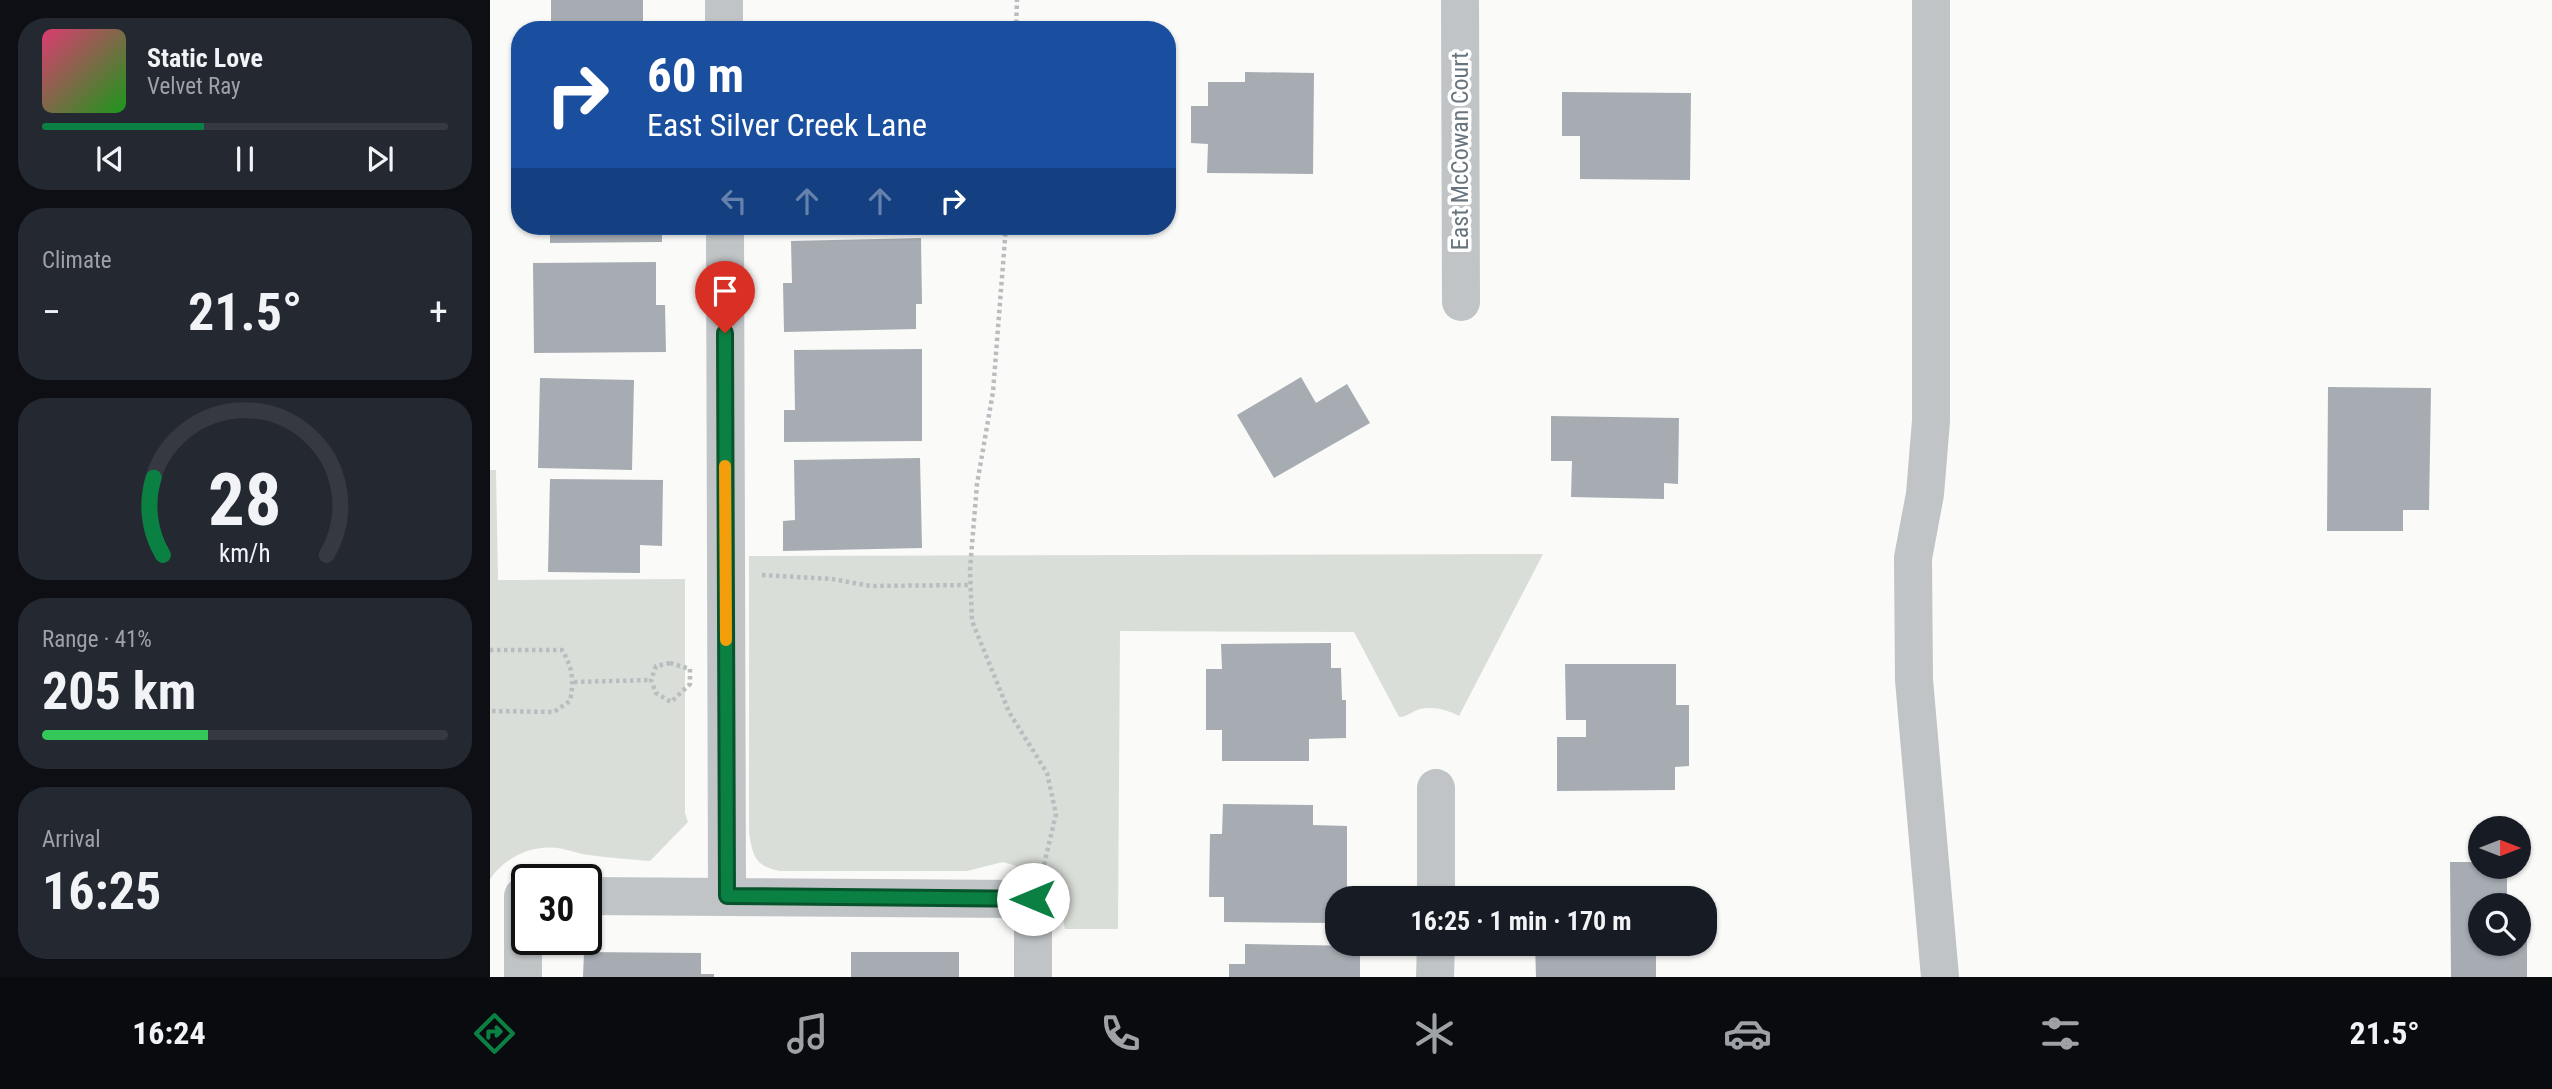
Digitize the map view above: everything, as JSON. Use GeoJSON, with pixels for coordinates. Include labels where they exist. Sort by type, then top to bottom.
{"type":"FeatureCollection","features":[{"type":"Feature","properties":{"kind":"street"},"geometry":{"type":"LineString","coordinates":[[724,0],[724,21]]}},
{"type":"Feature","properties":{"kind":"street","name":"East McCowan Court"},"geometry":{"type":"LineString","coordinates":[[1460,0],[1461,302]]}},
{"type":"Feature","properties":{"kind":"street"},"geometry":{"type":"LineString","coordinates":[[1931,0],[1931,421],[1925,494],[1913,558],[1914,667],[1940,977]]}},
{"type":"Feature","properties":{"kind":"street"},"geometry":{"type":"LineString","coordinates":[[724,235],[727,896]]}},
{"type":"Feature","properties":{"kind":"street"},"geometry":{"type":"LineString","coordinates":[[1436,788],[1436,886]]}},
{"type":"Feature","properties":{"kind":"street"},"geometry":{"type":"LineString","coordinates":[[602,896],[1033,899],[1033,977]]}},
{"type":"Feature","properties":{"kind":"street"},"geometry":{"type":"LineString","coordinates":[[523,977],[524,955]]}},
{"type":"Feature","properties":{"kind":"street"},"geometry":{"type":"LineString","coordinates":[[1435,977],[1436,956]]}},
{"type":"Feature","properties":{"kind":"path"},"geometry":{"type":"LineString","coordinates":[[1016,21],[1017,0]]}},
{"type":"Feature","properties":{"kind":"path"},"geometry":{"type":"LineString","coordinates":[[1005,235],[993,392],[978,484],[970,585],[972,621],[1009,712],[1047,773],[1056,814],[1051,841],[1033,899]]}},
{"type":"Feature","properties":{"kind":"path"},"geometry":{"type":"LineString","coordinates":[[726,575],[832,579],[871,586],[970,585]]}},
{"type":"Feature","properties":{"kind":"path"},"geometry":{"type":"LineString","coordinates":[[490,650],[562,650],[570,663],[574,682],[570,702],[554,712],[490,711]]}},
{"type":"Feature","properties":{"kind":"path"},"geometry":{"type":"LineString","coordinates":[[670,663],[691,669],[690,684],[671,702],[656,693],[651,680],[656,666],[670,663]]}},
{"type":"Feature","properties":{"kind":"path"},"geometry":{"type":"LineString","coordinates":[[574,682],[651,680]]}},
{"type":"Feature","properties":{"kind":"shaded area"},"geometry":{"type":"Polygon","coordinates":[[[490,470],[496,470],[498,580],[685,579],[685,813],[688,822],[650,861],[604,857],[557,848],[537,849],[511,859],[490,879],[490,470]]]}},
{"type":"Feature","properties":{"kind":"shaded area"},"geometry":{"type":"Polygon","coordinates":[[[1543,554],[1459,716],[1430,708],[1399,717],[1354,632],[1120,631],[1118,929],[1065,929],[1059,896],[1033,871],[1003,862],[967,871],[780,871],[760,863],[754,854],[749,833],[749,556],[1543,554]]]}},
{"type":"Feature","properties":{"kind":"building"},"geometry":{"type":"Polygon","coordinates":[[[551,0],[643,0],[643,21],[551,21],[551,0]]]}},
{"type":"Feature","properties":{"kind":"building"},"geometry":{"type":"Polygon","coordinates":[[[1245,72],[1314,73],[1313,174],[1207,173],[1208,144],[1191,143],[1191,106],[1208,106],[1208,82],[1245,82],[1245,72]]]}},
{"type":"Feature","properties":{"kind":"building"},"geometry":{"type":"Polygon","coordinates":[[[1562,92],[1691,93],[1690,180],[1580,179],[1580,136],[1562,136],[1562,92]]]}},
{"type":"Feature","properties":{"kind":"building"},"geometry":{"type":"Polygon","coordinates":[[[550,235],[662,235],[662,242],[550,243],[550,235]]]}},
{"type":"Feature","properties":{"kind":"building"},"geometry":{"type":"Polygon","coordinates":[[[921,238],[922,304],[916,304],[916,329],[784,332],[783,283],[792,283],[791,241],[921,238]]]}},
{"type":"Feature","properties":{"kind":"building"},"geometry":{"type":"Polygon","coordinates":[[[656,262],[656,305],[665,305],[666,352],[534,353],[533,263],[656,262]]]}},
{"type":"Feature","properties":{"kind":"building"},"geometry":{"type":"Polygon","coordinates":[[[922,349],[922,441],[784,442],[784,410],[795,410],[794,350],[922,349]]]}},
{"type":"Feature","properties":{"kind":"building"},"geometry":{"type":"Polygon","coordinates":[[[1301,377],[1316,403],[1347,384],[1370,423],[1274,478],[1237,415],[1301,377]]]}},
{"type":"Feature","properties":{"kind":"building"},"geometry":{"type":"Polygon","coordinates":[[[540,378],[634,380],[632,470],[538,468],[540,378]]]}},
{"type":"Feature","properties":{"kind":"building"},"geometry":{"type":"Polygon","coordinates":[[[2328,387],[2431,388],[2429,510],[2403,510],[2403,531],[2327,531],[2328,387]]]}},
{"type":"Feature","properties":{"kind":"building"},"geometry":{"type":"Polygon","coordinates":[[[1551,416],[1679,418],[1678,484],[1664,483],[1664,499],[1571,497],[1572,461],[1551,461],[1551,416]]]}},
{"type":"Feature","properties":{"kind":"building"},"geometry":{"type":"Polygon","coordinates":[[[920,458],[922,548],[783,551],[783,521],[795,520],[794,460],[920,458]]]}},
{"type":"Feature","properties":{"kind":"building"},"geometry":{"type":"Polygon","coordinates":[[[550,479],[663,480],[662,546],[640,545],[640,573],[548,572],[550,479]]]}},
{"type":"Feature","properties":{"kind":"building"},"geometry":{"type":"Polygon","coordinates":[[[1331,643],[1331,668],[1341,668],[1342,700],[1346,700],[1346,738],[1309,739],[1309,761],[1222,761],[1222,730],[1206,730],[1206,669],[1222,669],[1221,644],[1331,643]]]}},
{"type":"Feature","properties":{"kind":"building"},"geometry":{"type":"Polygon","coordinates":[[[1565,664],[1676,664],[1676,705],[1689,705],[1689,766],[1675,767],[1675,790],[1557,791],[1557,737],[1586,737],[1586,720],[1566,720],[1565,664]]]}},
{"type":"Feature","properties":{"kind":"building"},"geometry":{"type":"Polygon","coordinates":[[[1223,804],[1313,805],[1313,825],[1347,826],[1347,886],[1325,886],[1325,923],[1224,922],[1224,897],[1209,897],[1210,834],[1222,834],[1223,804]]]}},
{"type":"Feature","properties":{"kind":"building"},"geometry":{"type":"Polygon","coordinates":[[[2450,862],[2468,862],[2468,879],[2507,879],[2507,893],[2468,893],[2468,956],[2527,956],[2527,977],[2451,977],[2450,862]]]}},
{"type":"Feature","properties":{"kind":"building"},"geometry":{"type":"Polygon","coordinates":[[[1245,944],[1325,945],[1325,956],[1360,956],[1360,977],[1229,977],[1229,964],[1245,964],[1245,944]]]}},
{"type":"Feature","properties":{"kind":"building"},"geometry":{"type":"Polygon","coordinates":[[[602,952],[701,953],[701,974],[714,974],[714,977],[583,977],[584,955],[602,955],[602,952]]]}},
{"type":"Feature","properties":{"kind":"building"},"geometry":{"type":"Polygon","coordinates":[[[851,952],[959,952],[959,977],[851,977],[851,952]]]}},
{"type":"Feature","properties":{"kind":"building"},"geometry":{"type":"Polygon","coordinates":[[[1535,956],[1656,956],[1656,977],[1536,977],[1535,956]]]}},
{"type":"Feature","properties":{"kind":"slow traffic"},"geometry":{"type":"LineString","coordinates":[[725,466],[726,640]]}},
{"type":"Feature","properties":{"kind":"route"},"geometry":{"type":"LineString","coordinates":[[725,333],[727,896],[1033,899]]}}]}
